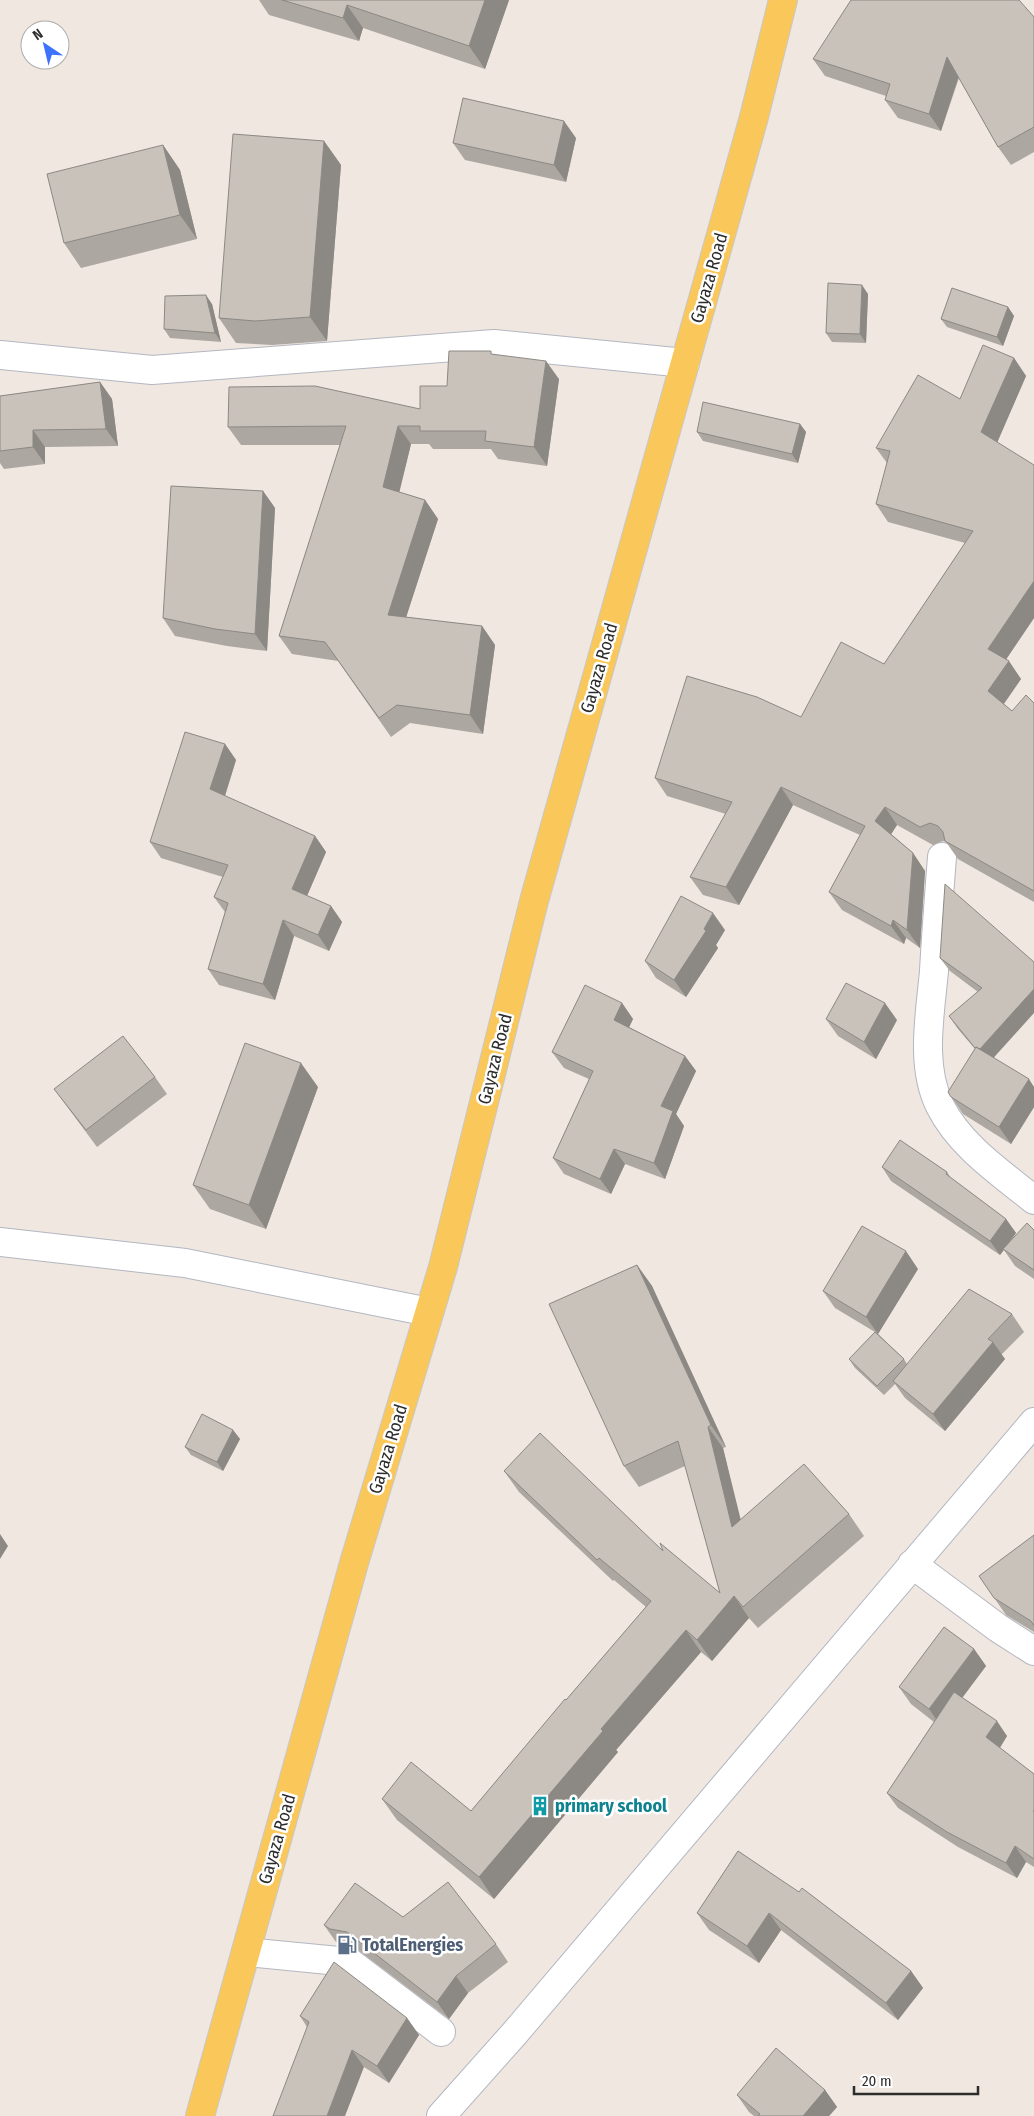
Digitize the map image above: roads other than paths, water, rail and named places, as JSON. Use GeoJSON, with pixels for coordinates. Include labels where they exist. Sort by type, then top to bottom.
{"type":"FeatureCollection","features":[{"type":"Feature","properties":{"kind":"main road","name":"Gayaza Road"},"geometry":{"type":"LineString","coordinates":[[200,2116],[354,1563],[444,1267],[534,900],[754,117],[783,0]]}},
{"type":"Feature","properties":{"kind":"street"},"geometry":{"type":"LineString","coordinates":[[0,355],[152,370],[494,344],[685,363]]}},
{"type":"Feature","properties":{"kind":"street"},"geometry":{"type":"LineString","coordinates":[[942,858],[929,1034],[932,1086],[941,1107],[957,1131],[984,1159],[1034,1200]]}},
{"type":"Feature","properties":{"kind":"street"},"geometry":{"type":"LineString","coordinates":[[0,1242],[184,1263],[430,1312]]}},
{"type":"Feature","properties":{"kind":"street"},"geometry":{"type":"LineString","coordinates":[[441,2116],[514,2034],[1034,1422]]}},
{"type":"Feature","properties":{"kind":"street"},"geometry":{"type":"LineString","coordinates":[[912,1564],[998,1628],[1034,1651]]}},
{"type":"Feature","properties":{"kind":"street"},"geometry":{"type":"LineString","coordinates":[[246,1952],[349,1962],[441,2032]]}},
{"type":"Feature","properties":{"kind":"place","name":"primary school"},"geometry":{"type":"Point","coordinates":[540,1806]}},
{"type":"Feature","properties":{"kind":"place","name":"TotalEnergies"},"geometry":{"type":"Point","coordinates":[347,1945]}}]}
